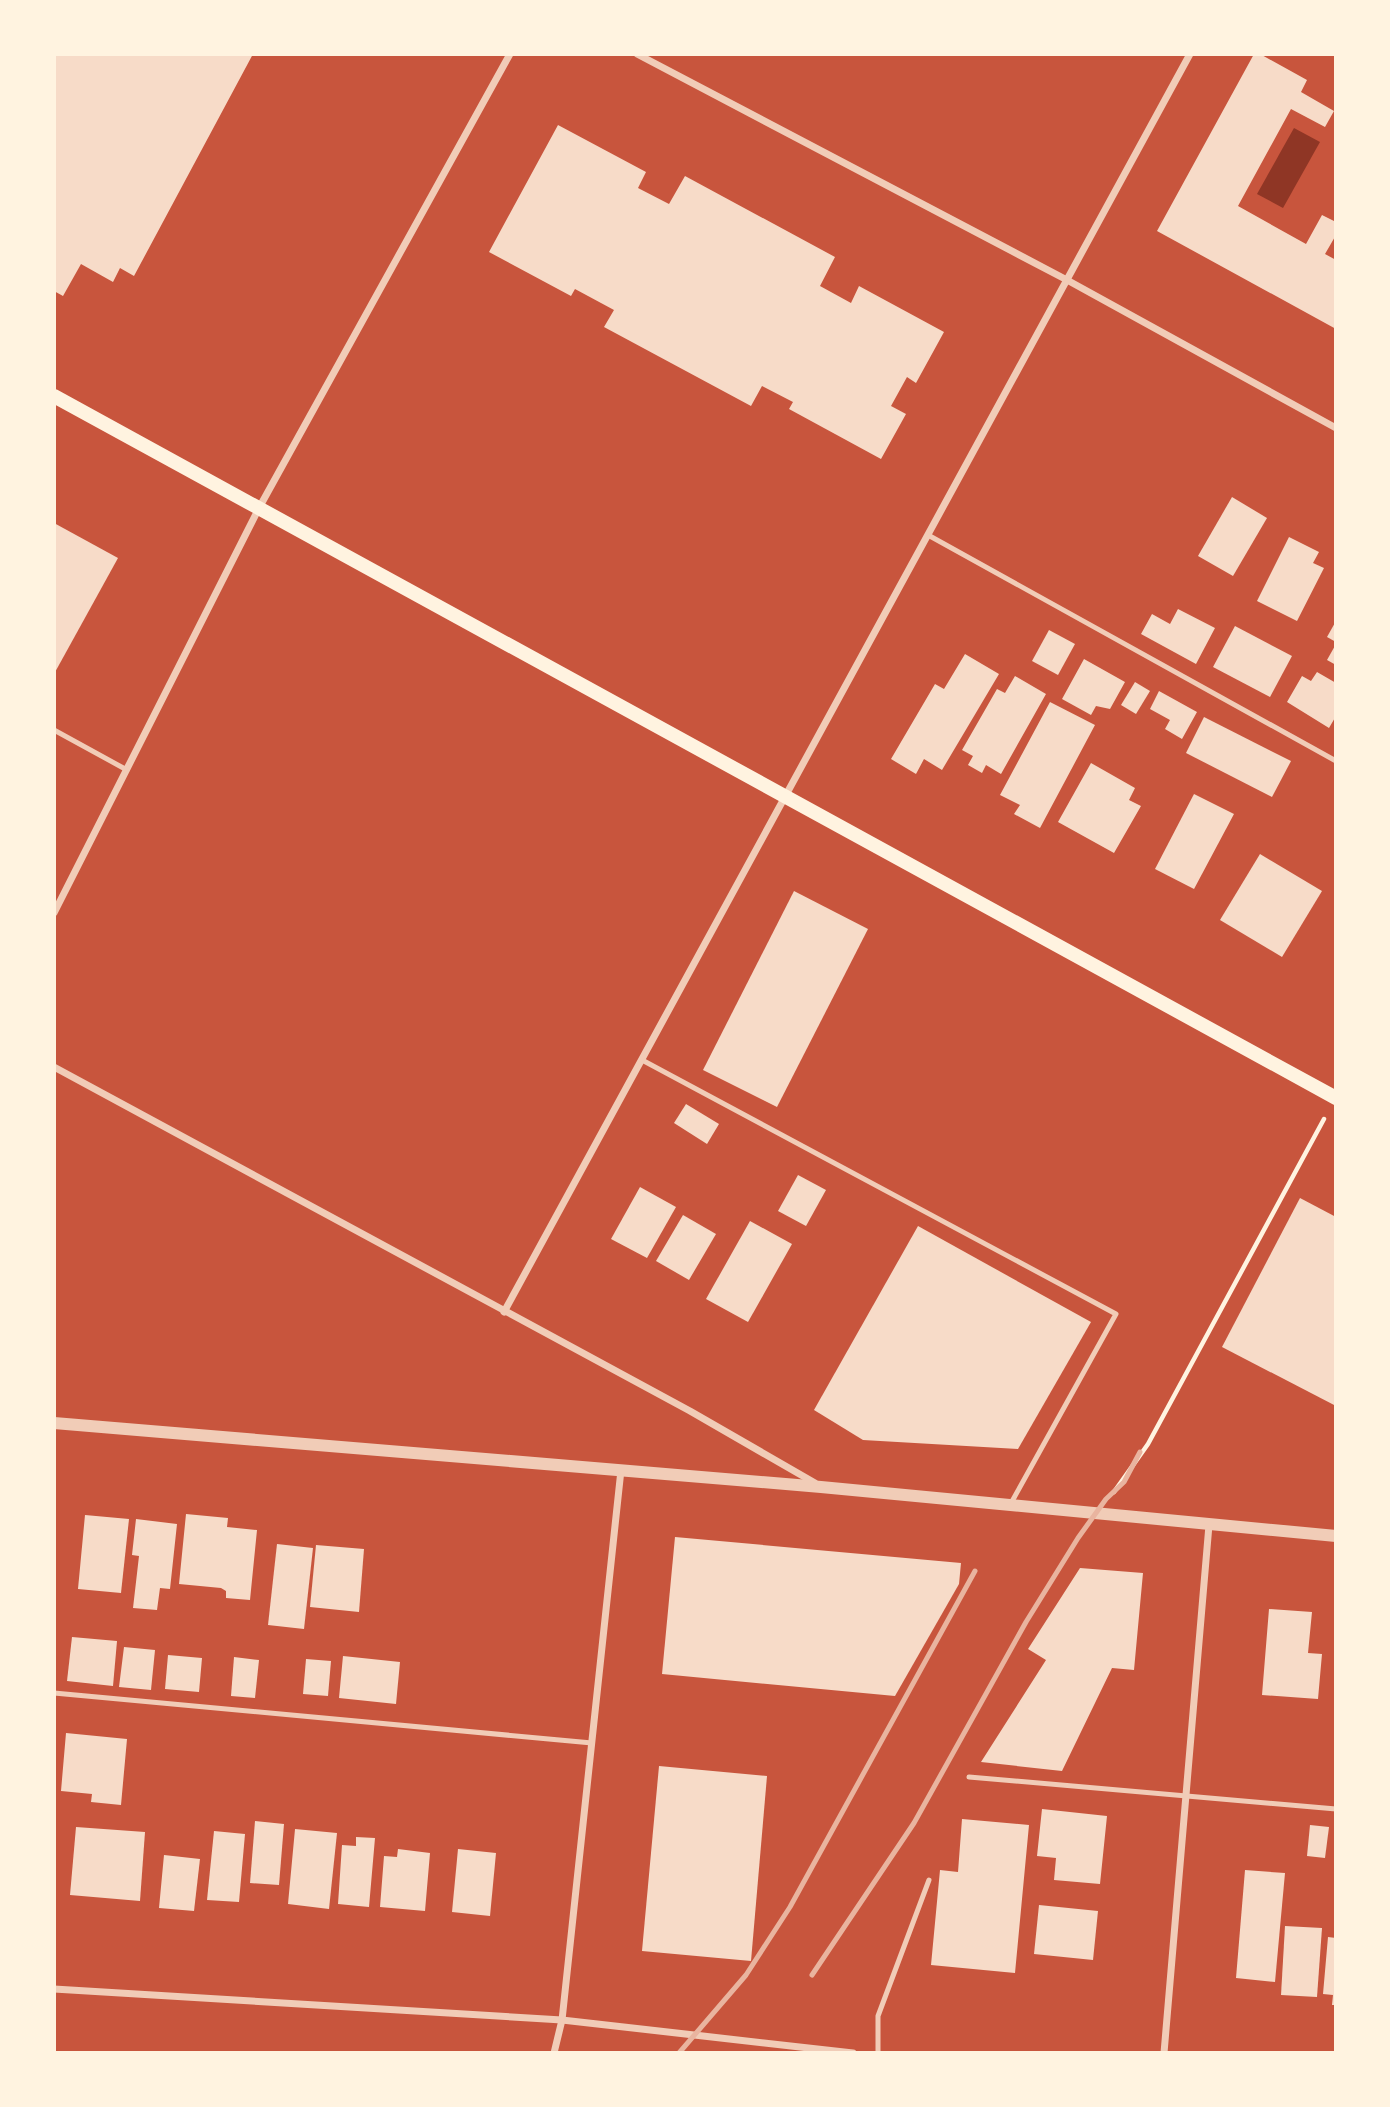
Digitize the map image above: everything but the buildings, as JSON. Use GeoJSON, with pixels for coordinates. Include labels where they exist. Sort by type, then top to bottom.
{"type":"FeatureCollection","features":[{"type":"Feature","properties":{"kind":"main road"},"geometry":{"type":"LineString","coordinates":[[54,396],[1336,1098]]}},
{"type":"Feature","properties":{"kind":"street"},"geometry":{"type":"LineString","coordinates":[[54,912],[259,508],[510,54]]}},
{"type":"Feature","properties":{"kind":"street"},"geometry":{"type":"LineString","coordinates":[[637,54],[1067,281],[1336,428]]}},
{"type":"Feature","properties":{"kind":"street"},"geometry":{"type":"LineString","coordinates":[[504,1312],[1190,54]]}},
{"type":"Feature","properties":{"kind":"street"},"geometry":{"type":"LineString","coordinates":[[54,1067],[690,1411],[821,1487]]}},
{"type":"Feature","properties":{"kind":"street"},"geometry":{"type":"LineString","coordinates":[[54,1423],[621,1469],[1336,1536]]}},
{"type":"Feature","properties":{"kind":"street"},"geometry":{"type":"LineString","coordinates":[[554,2053],[562,2020],[621,1469]]}},
{"type":"Feature","properties":{"kind":"street"},"geometry":{"type":"LineString","coordinates":[[1164,2053],[1209,1525]]}},
{"type":"Feature","properties":{"kind":"street"},"geometry":{"type":"LineString","coordinates":[[54,1989],[562,2020],[853,2053]]}},
{"type":"Feature","properties":{"kind":"lane"},"geometry":{"type":"LineString","coordinates":[[928,535],[1336,761]]}},
{"type":"Feature","properties":{"kind":"lane"},"geometry":{"type":"LineString","coordinates":[[54,730],[127,770]]}},
{"type":"Feature","properties":{"kind":"lane"},"geometry":{"type":"LineString","coordinates":[[642,1060],[1116,1314],[1010,1505]]}},
{"type":"Feature","properties":{"kind":"lane"},"geometry":{"type":"LineString","coordinates":[[54,1693],[592,1743]]}},
{"type":"Feature","properties":{"kind":"lane"},"geometry":{"type":"LineString","coordinates":[[969,1777],[1336,1809]]}},
{"type":"Feature","properties":{"kind":"lane"},"geometry":{"type":"LineString","coordinates":[[878,2053],[878,2016],[929,1880]]}},
{"type":"Feature","properties":{"kind":"path"},"geometry":{"type":"LineString","coordinates":[[1096,1514],[1124,1482],[1148,1444],[1315,1137]]}},
{"type":"Feature","properties":{"kind":"shaded area"},"geometry":{"type":"Polygon","coordinates":[[[1294,128],[1320,142],[1283,208],[1257,194],[1294,128]]]}},
{"type":"Feature","properties":{"kind":"railway"},"geometry":{"type":"LineString","coordinates":[[812,1975],[914,1823],[1026,1622],[1078,1538],[1106,1499],[1124,1482],[1140,1452]]}},
{"type":"Feature","properties":{"kind":"railway"},"geometry":{"type":"LineString","coordinates":[[679,2053],[746,1975],[790,1907],[975,1571]]}}]}
